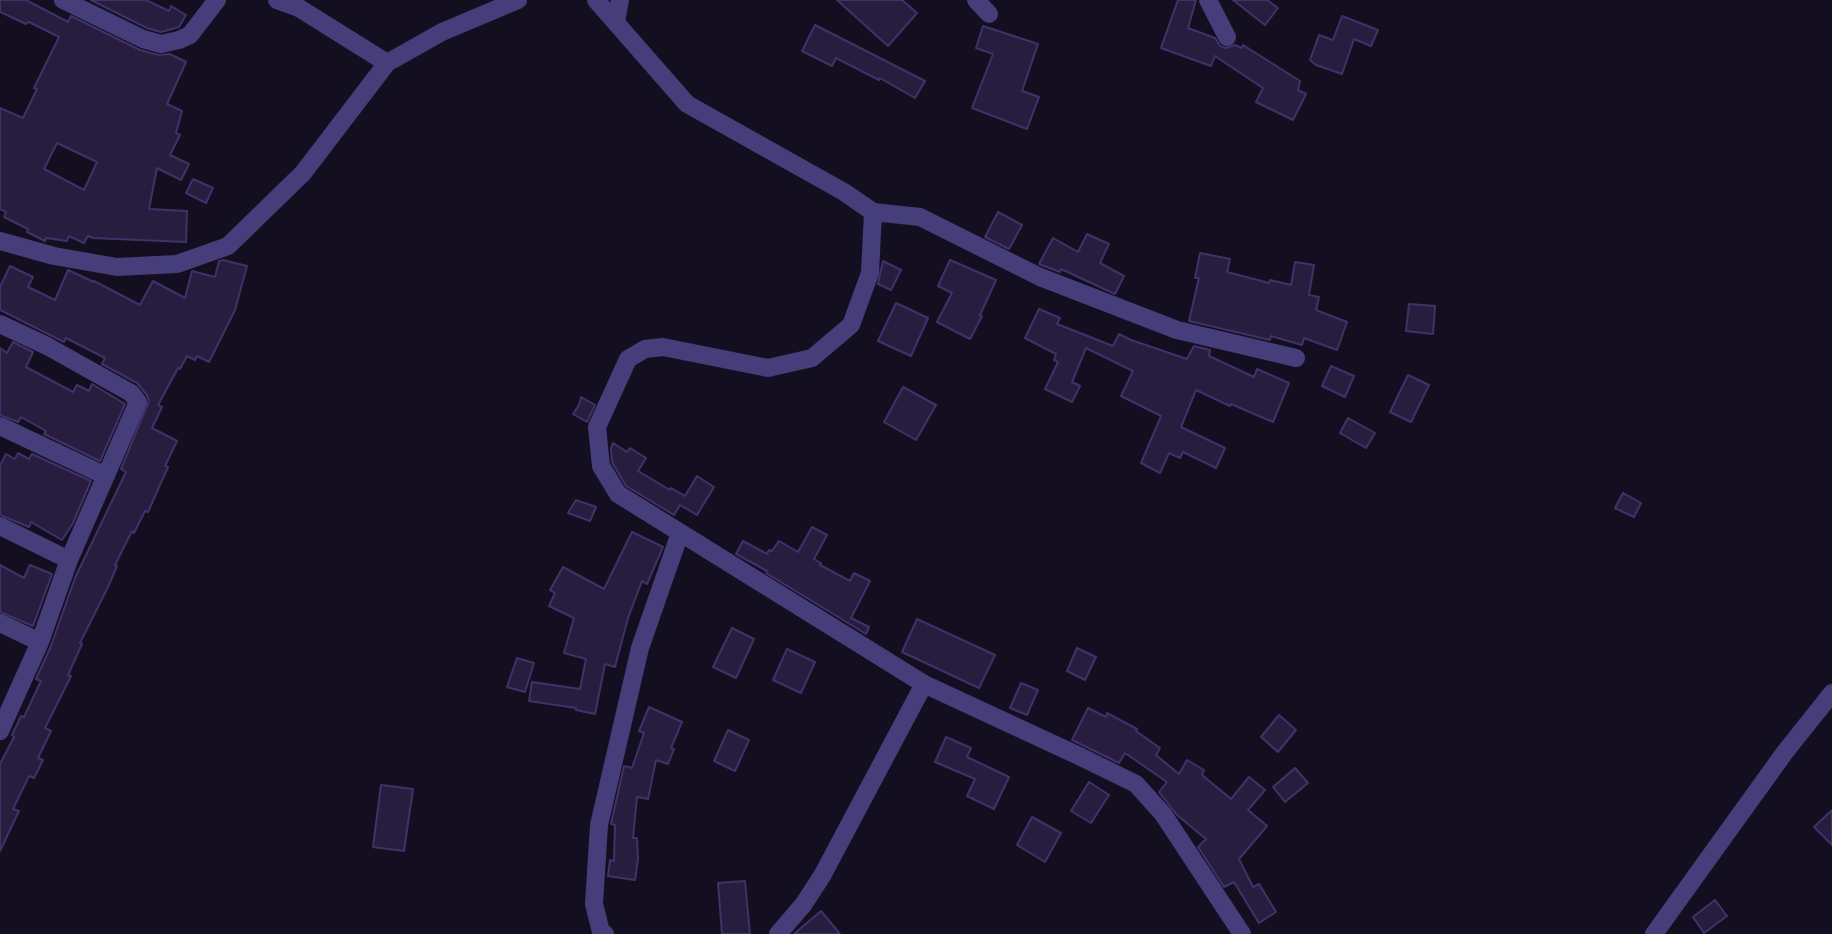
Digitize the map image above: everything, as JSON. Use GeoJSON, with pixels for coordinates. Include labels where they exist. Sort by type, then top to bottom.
{"type":"FeatureCollection","features":[{"type":"Feature","properties":{"kind":"street"},"geometry":{"type":"LineString","coordinates":[[63,0],[142,39],[161,44],[190,35],[217,0]]}},
{"type":"Feature","properties":{"kind":"street"},"geometry":{"type":"LineString","coordinates":[[277,0],[299,4],[387,63]]}},
{"type":"Feature","properties":{"kind":"street"},"geometry":{"type":"LineString","coordinates":[[0,241],[54,256],[117,267],[177,264],[228,246],[303,173],[387,63],[442,32],[518,0]]}},
{"type":"Feature","properties":{"kind":"street"},"geometry":{"type":"LineString","coordinates":[[596,0],[687,103],[844,192],[873,212],[919,217],[1040,277],[1177,330],[1296,358]]}},
{"type":"Feature","properties":{"kind":"street"},"geometry":{"type":"LineString","coordinates":[[616,22],[620,0]]}},
{"type":"Feature","properties":{"kind":"street"},"geometry":{"type":"LineString","coordinates":[[976,0],[989,14]]}},
{"type":"Feature","properties":{"kind":"street"},"geometry":{"type":"LineString","coordinates":[[1208,0],[1227,37]]}},
{"type":"Feature","properties":{"kind":"street"},"geometry":{"type":"LineString","coordinates":[[873,212],[870,273],[851,325],[811,358],[768,369],[663,347],[645,349],[628,359],[597,427],[601,466],[618,494],[924,684],[1136,784],[1163,814],[1242,934]]}},
{"type":"Feature","properties":{"kind":"street"},"geometry":{"type":"LineString","coordinates":[[0,324],[47,346],[119,386],[131,393],[138,402],[69,560],[40,642],[0,731]]}},
{"type":"Feature","properties":{"kind":"street"},"geometry":{"type":"LineString","coordinates":[[0,426],[106,476]]}},
{"type":"Feature","properties":{"kind":"street"},"geometry":{"type":"LineString","coordinates":[[0,526],[69,560]]}},
{"type":"Feature","properties":{"kind":"street"},"geometry":{"type":"LineString","coordinates":[[605,934],[601,932],[594,904],[599,825],[640,648],[680,533]]}},
{"type":"Feature","properties":{"kind":"street"},"geometry":{"type":"LineString","coordinates":[[0,623],[40,642]]}},
{"type":"Feature","properties":{"kind":"street"},"geometry":{"type":"LineString","coordinates":[[778,934],[803,905],[822,876],[924,684]]}},
{"type":"Feature","properties":{"kind":"street"},"geometry":{"type":"LineString","coordinates":[[1654,934],[1785,752],[1832,693]]}},
{"type":"Feature","properties":{"kind":"building"},"geometry":{"type":"Polygon","coordinates":[[[0,0],[26,0],[68,22],[71,16],[140,50],[159,55],[170,54],[186,62],[167,104],[182,111],[176,133],[180,135],[170,155],[189,164],[181,180],[157,168],[149,209],[187,211],[186,242],[88,236],[84,243],[69,236],[67,241],[46,238],[45,241],[4,217],[6,212],[0,209],[0,108],[23,118],[37,89],[34,88],[59,37],[29,22],[26,24],[0,12],[0,0]],[[57,143],[44,169],[84,190],[97,162],[57,143]]]}},
{"type":"Feature","properties":{"kind":"building"},"geometry":{"type":"Polygon","coordinates":[[[91,0],[146,0],[169,11],[171,6],[186,15],[179,27],[161,32],[147,28],[91,0]]]}},
{"type":"Feature","properties":{"kind":"building"},"geometry":{"type":"Polygon","coordinates":[[[837,0],[902,0],[917,13],[888,46],[837,0]]]}},
{"type":"Feature","properties":{"kind":"building"},"geometry":{"type":"Polygon","coordinates":[[[1178,0],[1196,0],[1188,28],[1215,38],[1220,46],[1226,48],[1235,45],[1242,48],[1243,45],[1300,81],[1298,90],[1306,94],[1293,120],[1256,102],[1263,88],[1215,56],[1211,66],[1161,48],[1178,0]]]}},
{"type":"Feature","properties":{"kind":"building"},"geometry":{"type":"Polygon","coordinates":[[[1233,0],[1267,0],[1278,8],[1265,25],[1233,0]]]}},
{"type":"Feature","properties":{"kind":"building"},"geometry":{"type":"Polygon","coordinates":[[[1342,16],[1378,30],[1371,46],[1354,39],[1342,74],[1316,65],[1310,60],[1319,35],[1333,40],[1342,16]]]}},
{"type":"Feature","properties":{"kind":"building"},"geometry":{"type":"Polygon","coordinates":[[[815,25],[925,81],[915,98],[836,58],[832,66],[802,51],[815,25]]]}},
{"type":"Feature","properties":{"kind":"building"},"geometry":{"type":"Polygon","coordinates":[[[983,26],[1038,44],[1022,91],[1039,97],[1027,129],[972,108],[993,54],[976,48],[983,26]]]}},
{"type":"Feature","properties":{"kind":"building"},"geometry":{"type":"Polygon","coordinates":[[[193,179],[213,188],[206,203],[186,193],[193,179]]]}},
{"type":"Feature","properties":{"kind":"building"},"geometry":{"type":"Polygon","coordinates":[[[998,212],[1022,225],[1009,249],[985,237],[998,212]]]}},
{"type":"Feature","properties":{"kind":"building"},"geometry":{"type":"Polygon","coordinates":[[[1087,234],[1109,244],[1100,263],[1124,276],[1115,294],[1061,269],[1060,272],[1039,264],[1053,238],[1078,252],[1087,234]]]}},
{"type":"Feature","properties":{"kind":"building"},"geometry":{"type":"Polygon","coordinates":[[[1200,253],[1230,259],[1227,272],[1269,283],[1270,280],[1291,285],[1295,262],[1314,265],[1309,295],[1319,297],[1316,310],[1347,322],[1337,350],[1304,338],[1302,345],[1271,336],[1270,340],[1189,321],[1199,278],[1195,278],[1200,253]]]}},
{"type":"Feature","properties":{"kind":"building"},"geometry":{"type":"Polygon","coordinates":[[[950,260],[996,280],[970,339],[937,322],[952,293],[938,286],[950,260]]]}},
{"type":"Feature","properties":{"kind":"building"},"geometry":{"type":"Polygon","coordinates":[[[219,261],[247,266],[235,310],[209,362],[197,356],[195,360],[187,356],[158,405],[162,407],[152,428],[177,441],[165,466],[168,467],[148,512],[145,511],[134,533],[132,531],[115,565],[117,566],[108,587],[80,643],[82,644],[68,675],[71,676],[45,728],[51,731],[38,758],[43,760],[34,778],[29,776],[13,809],[19,811],[0,851],[0,764],[21,716],[24,717],[41,681],[36,679],[51,646],[75,578],[126,472],[121,469],[149,401],[137,383],[102,364],[105,358],[66,338],[64,342],[0,310],[0,287],[10,266],[33,277],[28,287],[55,300],[68,270],[140,305],[153,281],[185,298],[192,271],[215,277],[219,261]]]}},
{"type":"Feature","properties":{"kind":"building"},"geometry":{"type":"Polygon","coordinates":[[[883,261],[901,270],[891,290],[878,284],[883,261]]]}},
{"type":"Feature","properties":{"kind":"building"},"geometry":{"type":"Polygon","coordinates":[[[896,303],[928,318],[911,356],[878,341],[896,303]]]}},
{"type":"Feature","properties":{"kind":"building"},"geometry":{"type":"Polygon","coordinates":[[[1409,304],[1435,306],[1433,334],[1406,331],[1409,304]]]}},
{"type":"Feature","properties":{"kind":"building"},"geometry":{"type":"Polygon","coordinates":[[[1039,309],[1060,318],[1057,324],[1113,346],[1119,334],[1187,359],[1194,346],[1210,350],[1209,356],[1254,377],[1257,369],[1289,383],[1273,422],[1196,390],[1181,427],[1225,448],[1216,468],[1183,452],[1180,458],[1169,453],[1160,473],[1141,463],[1161,416],[1121,396],[1133,371],[1086,348],[1072,382],[1080,386],[1072,402],[1045,389],[1058,362],[1054,360],[1056,354],[1025,338],[1039,309]]]}},
{"type":"Feature","properties":{"kind":"building"},"geometry":{"type":"Polygon","coordinates":[[[13,342],[33,352],[26,367],[73,392],[77,385],[89,391],[92,384],[125,404],[100,461],[44,434],[46,431],[21,417],[18,422],[0,415],[0,348],[7,353],[13,342]]]}},
{"type":"Feature","properties":{"kind":"building"},"geometry":{"type":"Polygon","coordinates":[[[1331,366],[1354,376],[1345,397],[1322,386],[1331,366]]]}},
{"type":"Feature","properties":{"kind":"building"},"geometry":{"type":"Polygon","coordinates":[[[1408,375],[1429,385],[1411,422],[1390,412],[1408,375]]]}},
{"type":"Feature","properties":{"kind":"building"},"geometry":{"type":"Polygon","coordinates":[[[903,387],[936,405],[916,440],[884,422],[903,387]]]}},
{"type":"Feature","properties":{"kind":"building"},"geometry":{"type":"Polygon","coordinates":[[[581,397],[595,405],[587,422],[573,414],[581,397]]]}},
{"type":"Feature","properties":{"kind":"building"},"geometry":{"type":"Polygon","coordinates":[[[1348,418],[1375,433],[1366,448],[1340,433],[1348,418]]]}},
{"type":"Feature","properties":{"kind":"building"},"geometry":{"type":"Polygon","coordinates":[[[613,443],[627,452],[630,448],[646,458],[638,471],[670,490],[671,488],[685,496],[697,476],[714,487],[697,515],[680,505],[674,515],[626,486],[612,462],[613,443]]]}},
{"type":"Feature","properties":{"kind":"building"},"geometry":{"type":"Polygon","coordinates":[[[18,453],[29,459],[32,454],[91,481],[73,523],[62,540],[31,522],[29,527],[0,515],[0,465],[6,454],[15,459],[18,453]]]}},
{"type":"Feature","properties":{"kind":"building"},"geometry":{"type":"Polygon","coordinates":[[[1623,493],[1641,503],[1634,517],[1615,508],[1623,493]]]}},
{"type":"Feature","properties":{"kind":"building"},"geometry":{"type":"Polygon","coordinates":[[[576,500],[596,507],[590,521],[568,513],[576,500]]]}},
{"type":"Feature","properties":{"kind":"building"},"geometry":{"type":"Polygon","coordinates":[[[812,527],[827,535],[814,559],[821,563],[820,565],[850,581],[854,573],[870,581],[851,618],[869,627],[866,634],[736,554],[743,541],[767,554],[779,541],[798,552],[812,527]]]}},
{"type":"Feature","properties":{"kind":"building"},"geometry":{"type":"Polygon","coordinates":[[[632,532],[663,547],[647,584],[642,581],[628,618],[615,667],[605,664],[595,714],[576,708],[529,701],[532,682],[580,689],[586,659],[564,653],[574,618],[549,606],[555,593],[550,590],[563,567],[604,589],[632,532]]]}},
{"type":"Feature","properties":{"kind":"building"},"geometry":{"type":"Polygon","coordinates":[[[0,565],[24,578],[30,565],[52,574],[33,626],[0,612],[0,565]]]}},
{"type":"Feature","properties":{"kind":"building"},"geometry":{"type":"Polygon","coordinates":[[[917,619],[995,655],[979,688],[902,652],[917,619]]]}},
{"type":"Feature","properties":{"kind":"building"},"geometry":{"type":"Polygon","coordinates":[[[732,628],[754,639],[736,678],[713,667],[732,628]]]}},
{"type":"Feature","properties":{"kind":"building"},"geometry":{"type":"Polygon","coordinates":[[[1077,648],[1096,657],[1085,680],[1067,671],[1077,648]]]}},
{"type":"Feature","properties":{"kind":"building"},"geometry":{"type":"Polygon","coordinates":[[[787,649],[815,662],[801,693],[773,680],[787,649]]]}},
{"type":"Feature","properties":{"kind":"building"},"geometry":{"type":"Polygon","coordinates":[[[517,658],[534,663],[525,692],[507,687],[517,658]]]}},
{"type":"Feature","properties":{"kind":"building"},"geometry":{"type":"Polygon","coordinates":[[[1021,683],[1038,690],[1027,715],[1010,708],[1021,683]]]}},
{"type":"Feature","properties":{"kind":"building"},"geometry":{"type":"Polygon","coordinates":[[[649,707],[682,722],[671,748],[674,749],[668,764],[656,760],[648,799],[637,797],[633,838],[637,838],[638,859],[635,880],[608,876],[610,860],[614,861],[615,825],[611,824],[624,766],[632,768],[644,733],[639,731],[649,707]]]}},
{"type":"Feature","properties":{"kind":"building"},"geometry":{"type":"Polygon","coordinates":[[[1088,708],[1106,717],[1107,713],[1137,729],[1136,731],[1160,748],[1156,755],[1179,774],[1187,760],[1204,770],[1202,775],[1231,799],[1249,777],[1265,790],[1248,810],[1267,826],[1239,859],[1253,887],[1259,884],[1276,912],[1259,923],[1234,882],[1224,887],[1198,847],[1206,839],[1177,815],[1159,792],[1167,782],[1125,753],[1119,763],[1072,740],[1088,708]]]}},
{"type":"Feature","properties":{"kind":"building"},"geometry":{"type":"Polygon","coordinates":[[[1279,715],[1296,730],[1278,752],[1261,737],[1279,715]]]}},
{"type":"Feature","properties":{"kind":"building"},"geometry":{"type":"Polygon","coordinates":[[[728,730],[749,740],[735,771],[714,761],[728,730]]]}},
{"type":"Feature","properties":{"kind":"building"},"geometry":{"type":"Polygon","coordinates":[[[946,737],[971,748],[967,757],[1009,777],[994,809],[967,796],[975,779],[935,762],[946,737]]]}},
{"type":"Feature","properties":{"kind":"building"},"geometry":{"type":"Polygon","coordinates":[[[1295,768],[1308,783],[1285,802],[1273,787],[1295,768]]]}},
{"type":"Feature","properties":{"kind":"building"},"geometry":{"type":"Polygon","coordinates":[[[1089,782],[1109,795],[1091,823],[1071,811],[1089,782]]]}},
{"type":"Feature","properties":{"kind":"building"},"geometry":{"type":"Polygon","coordinates":[[[381,785],[413,789],[404,851],[373,847],[381,785]]]}},
{"type":"Feature","properties":{"kind":"building"},"geometry":{"type":"Polygon","coordinates":[[[1832,810],[1832,845],[1814,827],[1832,810]]]}},
{"type":"Feature","properties":{"kind":"building"},"geometry":{"type":"Polygon","coordinates":[[[1032,817],[1061,833],[1045,862],[1017,845],[1032,817]]]}},
{"type":"Feature","properties":{"kind":"building"},"geometry":{"type":"Polygon","coordinates":[[[745,881],[750,934],[722,934],[718,883],[745,881]]]}},
{"type":"Feature","properties":{"kind":"building"},"geometry":{"type":"Polygon","coordinates":[[[1715,900],[1727,916],[1704,933],[1693,917],[1715,900]]]}},
{"type":"Feature","properties":{"kind":"building"},"geometry":{"type":"Polygon","coordinates":[[[821,911],[840,934],[794,934],[821,911]]]}}]}
